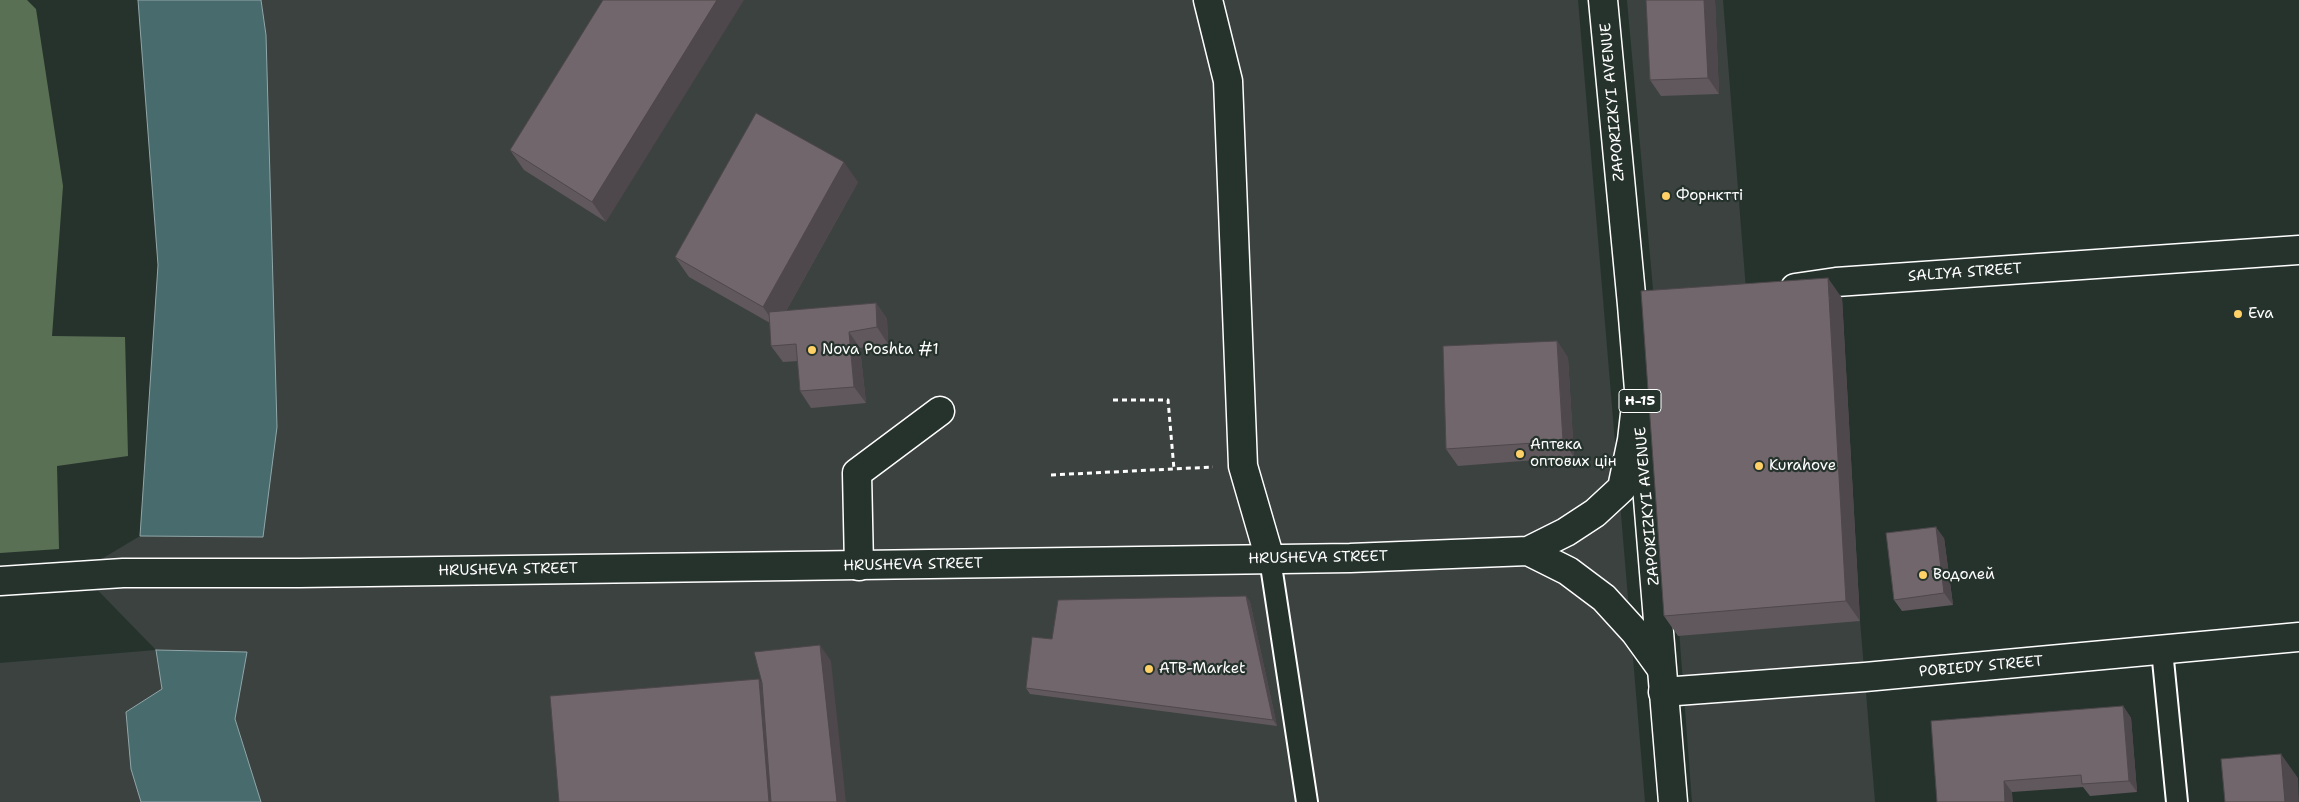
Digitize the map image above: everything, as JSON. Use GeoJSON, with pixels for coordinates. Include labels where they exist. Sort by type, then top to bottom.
{"type":"FeatureCollection","features":[{"type":"Feature","properties":{"kind":"main road"},"geometry":{"type":"LineString","coordinates":[[1208,0],[1228,81],[1243,466],[1270,559]]}},
{"type":"Feature","properties":{"kind":"main road","name":"ZAPORIZKYI AVENUE"},"geometry":{"type":"LineString","coordinates":[[1604,0],[1632,305],[1673,802]]}},
{"type":"Feature","properties":{"kind":"main road","name":"SALIYA STREET"},"geometry":{"type":"LineString","coordinates":[[1770,292],[1836,282],[2299,250]]}},
{"type":"Feature","properties":{"kind":"main road"},"geometry":{"type":"LineString","coordinates":[[1632,305],[1660,302]]}},
{"type":"Feature","properties":{"kind":"main road"},"geometry":{"type":"LineString","coordinates":[[1528,551],[1566,532],[1595,513],[1622,488],[1632,440],[1638,377]]}},
{"type":"Feature","properties":{"kind":"main road"},"geometry":{"type":"LineString","coordinates":[[859,566],[857,473],[940,411]]}},
{"type":"Feature","properties":{"kind":"main road"},"geometry":{"type":"LineString","coordinates":[[1528,551],[1568,571],[1604,598],[1635,632],[1662,680]]}},
{"type":"Feature","properties":{"kind":"main road","name":"HRUSHEVA STREET"},"geometry":{"type":"LineString","coordinates":[[0,580],[123,573],[299,574],[859,566],[1270,559],[1528,551]]}},
{"type":"Feature","properties":{"kind":"main road","name":"POBIEDY STREET"},"geometry":{"type":"LineString","coordinates":[[1662,680],[1865,677],[2299,636]]}},
{"type":"Feature","properties":{"kind":"lane"},"geometry":{"type":"LineString","coordinates":[[1270,559],[1307,802]]}},
{"type":"Feature","properties":{"kind":"lane"},"geometry":{"type":"LineString","coordinates":[[2162,650],[2177,802]]}},
{"type":"Feature","properties":{"kind":"path"},"geometry":{"type":"LineString","coordinates":[[1113,400],[1168,400],[1174,469]]}},
{"type":"Feature","properties":{"kind":"path"},"geometry":{"type":"LineString","coordinates":[[1051,475],[1243,466]]}},
{"type":"Feature","properties":{"kind":"shaded area"},"geometry":{"type":"Polygon","coordinates":[[[261,0],[1578,0],[1645,802],[261,802],[235,719],[247,652],[157,650],[162,689],[131,769],[141,802],[0,802],[0,663],[156,650],[80,572],[140,536],[263,537],[266,35],[261,0]]]}},
{"type":"Feature","properties":{"kind":"shaded area"},"geometry":{"type":"Polygon","coordinates":[[[1627,0],[1723,0],[1747,303],[1860,621],[1875,802],[1692,802],[1655,311],[1627,0]]]}},
{"type":"Feature","properties":{"kind":"green space"},"geometry":{"type":"Polygon","coordinates":[[[0,0],[27,0],[36,9],[63,186],[52,336],[125,337],[128,456],[57,466],[59,549],[0,553],[0,0]]]}},
{"type":"Feature","properties":{"kind":"water"},"geometry":{"type":"Polygon","coordinates":[[[138,0],[261,0],[266,35],[277,427],[263,537],[140,536],[158,265],[138,0]]]}},
{"type":"Feature","properties":{"kind":"water"},"geometry":{"type":"Polygon","coordinates":[[[156,650],[247,652],[235,719],[261,802],[141,802],[131,769],[126,712],[162,689],[156,650]]]}},
{"type":"Feature","properties":{"kind":"building"},"geometry":{"type":"Polygon","coordinates":[[[603,0],[717,0],[592,202],[510,150],[603,0]]]}},
{"type":"Feature","properties":{"kind":"building"},"geometry":{"type":"Polygon","coordinates":[[[1646,0],[1704,0],[1708,78],[1650,80],[1646,0]]]}},
{"type":"Feature","properties":{"kind":"building"},"geometry":{"type":"Polygon","coordinates":[[[756,113],[844,162],[763,307],[675,257],[756,113]]]}},
{"type":"Feature","properties":{"kind":"building","name":"Kurahove"},"geometry":{"type":"Polygon","coordinates":[[[1828,278],[1846,601],[1664,616],[1641,291],[1828,278]]]}},
{"type":"Feature","properties":{"kind":"building"},"geometry":{"type":"Polygon","coordinates":[[[876,303],[877,327],[849,332],[854,387],[800,391],[796,344],[771,346],[769,312],[876,303]]]}},
{"type":"Feature","properties":{"kind":"building"},"geometry":{"type":"Polygon","coordinates":[[[1557,341],[1563,441],[1446,449],[1443,346],[1557,341]]]}},
{"type":"Feature","properties":{"kind":"building","name":"Водолей"},"geometry":{"type":"Polygon","coordinates":[[[1936,527],[1944,593],[1894,600],[1886,533],[1936,527]]]}},
{"type":"Feature","properties":{"kind":"building","name":"ATB-Market"},"geometry":{"type":"Polygon","coordinates":[[[1246,596],[1273,720],[1026,688],[1032,637],[1052,639],[1058,600],[1246,596]]]}},
{"type":"Feature","properties":{"kind":"building"},"geometry":{"type":"Polygon","coordinates":[[[820,645],[837,802],[771,802],[762,683],[754,652],[820,645]]]}},
{"type":"Feature","properties":{"kind":"building"},"geometry":{"type":"Polygon","coordinates":[[[759,679],[769,802],[559,802],[550,696],[759,679]]]}},
{"type":"Feature","properties":{"kind":"building"},"geometry":{"type":"Polygon","coordinates":[[[2123,706],[2129,781],[2082,784],[2081,775],[2004,781],[2005,802],[1937,802],[1931,721],[2123,706]]]}},
{"type":"Feature","properties":{"kind":"building"},"geometry":{"type":"Polygon","coordinates":[[[2281,754],[2285,802],[2225,802],[2221,759],[2281,754]]]}},
{"type":"Feature","properties":{"kind":"place","name":"Форнктті"},"geometry":{"type":"Point","coordinates":[1666,196]}},
{"type":"Feature","properties":{"kind":"place","name":"Eva"},"geometry":{"type":"Point","coordinates":[2238,314]}},
{"type":"Feature","properties":{"kind":"place","name":"Nova Poshta #1"},"geometry":{"type":"Point","coordinates":[812,350]}},
{"type":"Feature","properties":{"kind":"place","name":"Аптека оптових цін"},"geometry":{"type":"Point","coordinates":[1520,454]}},
{"type":"Feature","properties":{"kind":"place","name":"Kurahove"},"geometry":{"type":"Point","coordinates":[1759,466]}},
{"type":"Feature","properties":{"kind":"place","name":"Водолей"},"geometry":{"type":"Point","coordinates":[1923,575]}},
{"type":"Feature","properties":{"kind":"place","name":"ATB-Market"},"geometry":{"type":"Point","coordinates":[1149,669]}}]}
